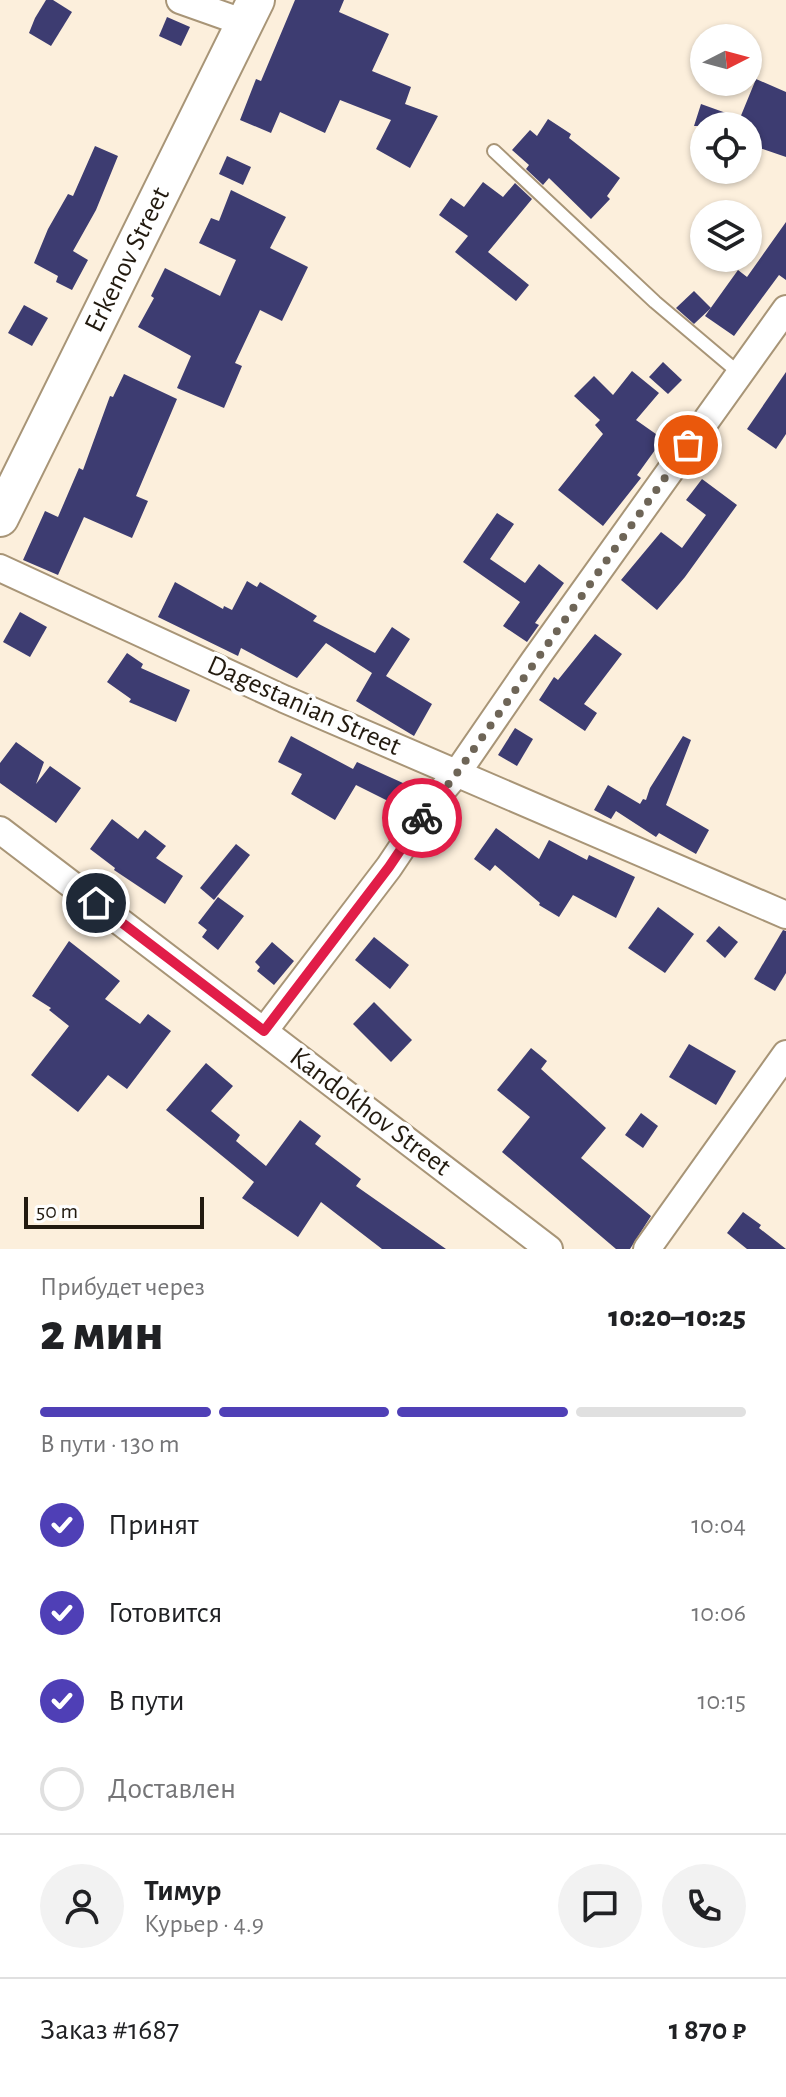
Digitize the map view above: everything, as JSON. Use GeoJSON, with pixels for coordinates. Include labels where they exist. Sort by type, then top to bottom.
{"type":"FeatureCollection","features":[{"type":"Feature","properties":{"kind":"street"},"geometry":{"type":"LineString","coordinates":[[180,0],[250,11]]}},
{"type":"Feature","properties":{"kind":"street","name":"Erkenov Street"},"geometry":{"type":"LineString","coordinates":[[0,518],[250,11]]}},
{"type":"Feature","properties":{"kind":"street"},"geometry":{"type":"LineString","coordinates":[[264,1031],[457,773],[786,309]]}},
{"type":"Feature","properties":{"kind":"street","name":"Dagestanian Street"},"geometry":{"type":"LineString","coordinates":[[0,568],[284,699],[786,915]]}},
{"type":"Feature","properties":{"kind":"street","name":"Kandokhov Street"},"geometry":{"type":"LineString","coordinates":[[0,830],[549,1249]]}},
{"type":"Feature","properties":{"kind":"street"},"geometry":{"type":"LineString","coordinates":[[647,1249],[786,1054]]}},
{"type":"Feature","properties":{"kind":"lane"},"geometry":{"type":"LineString","coordinates":[[494,151],[655,302],[739,373]]}},
{"type":"Feature","properties":{"kind":"building"},"geometry":{"type":"Polygon","coordinates":[[[46,0],[53,0],[72,12],[51,46],[29,33],[46,0]]]}},
{"type":"Feature","properties":{"kind":"building"},"geometry":{"type":"Polygon","coordinates":[[[295,0],[344,0],[339,12],[389,34],[372,71],[411,87],[405,104],[438,116],[410,168],[376,149],[391,120],[340,100],[325,133],[280,112],[271,133],[240,120],[256,79],[261,81],[295,0]]]}},
{"type":"Feature","properties":{"kind":"building"},"geometry":{"type":"Polygon","coordinates":[[[167,17],[190,27],[181,46],[159,36],[167,17]]]}},
{"type":"Feature","properties":{"kind":"building"},"geometry":{"type":"Polygon","coordinates":[[[762,82],[786,92],[786,157],[762,149],[762,112],[742,112],[749,96],[762,96],[762,82]]]}},
{"type":"Feature","properties":{"kind":"building"},"geometry":{"type":"Polygon","coordinates":[[[701,104],[723,112],[698,112],[701,104]]]}},
{"type":"Feature","properties":{"kind":"building"},"geometry":{"type":"Polygon","coordinates":[[[548,119],[571,134],[569,138],[620,178],[607,196],[610,199],[591,219],[549,178],[543,185],[526,169],[529,165],[512,150],[530,130],[537,136],[548,119]]]}},
{"type":"Feature","properties":{"kind":"building"},"geometry":{"type":"Polygon","coordinates":[[[95,146],[118,156],[96,210],[73,251],[88,260],[72,290],[56,282],[58,276],[34,263],[48,229],[68,194],[73,196],[95,146]]]}},
{"type":"Feature","properties":{"kind":"building"},"geometry":{"type":"Polygon","coordinates":[[[227,156],[251,167],[243,185],[219,174],[227,156]]]}},
{"type":"Feature","properties":{"kind":"building"},"geometry":{"type":"Polygon","coordinates":[[[483,182],[503,197],[515,183],[532,199],[488,252],[529,285],[516,301],[455,252],[468,236],[439,215],[451,198],[464,207],[483,182]]]}},
{"type":"Feature","properties":{"kind":"building"},"geometry":{"type":"Polygon","coordinates":[[[231,190],[286,217],[270,248],[308,267],[282,321],[260,310],[235,363],[242,366],[224,408],[177,388],[191,356],[138,327],[154,298],[151,296],[165,268],[220,296],[236,260],[199,243],[211,218],[219,221],[231,190]]]}},
{"type":"Feature","properties":{"kind":"building"},"geometry":{"type":"Polygon","coordinates":[[[786,222],[786,280],[779,275],[734,336],[705,316],[737,272],[747,277],[751,272],[762,272],[762,256],[786,222]]]}},
{"type":"Feature","properties":{"kind":"building"},"geometry":{"type":"Polygon","coordinates":[[[694,291],[711,308],[694,324],[676,308],[694,291]]]}},
{"type":"Feature","properties":{"kind":"building"},"geometry":{"type":"Polygon","coordinates":[[[24,305],[48,318],[32,346],[8,333],[24,305]]]}},
{"type":"Feature","properties":{"kind":"building"},"geometry":{"type":"Polygon","coordinates":[[[663,362],[682,380],[668,394],[649,377],[663,362]]]}},
{"type":"Feature","properties":{"kind":"building"},"geometry":{"type":"Polygon","coordinates":[[[632,371],[659,393],[636,420],[663,439],[637,475],[641,478],[603,526],[558,490],[603,434],[595,425],[600,420],[574,396],[594,376],[613,395],[632,371]]]}},
{"type":"Feature","properties":{"kind":"building"},"geometry":{"type":"Polygon","coordinates":[[[786,372],[786,434],[776,449],[747,429],[786,372]]]}},
{"type":"Feature","properties":{"kind":"building"},"geometry":{"type":"Polygon","coordinates":[[[124,374],[177,399],[136,496],[148,501],[132,538],[84,517],[58,575],[23,560],[45,511],[58,517],[79,468],[83,470],[110,396],[113,397],[124,374]]]}},
{"type":"Feature","properties":{"kind":"building"},"geometry":{"type":"Polygon","coordinates":[[[702,479],[737,505],[657,610],[621,580],[661,532],[682,548],[706,515],[686,500],[702,479]]]}},
{"type":"Feature","properties":{"kind":"building"},"geometry":{"type":"Polygon","coordinates":[[[497,513],[514,524],[490,559],[525,583],[539,564],[564,583],[535,623],[539,625],[527,642],[503,626],[520,602],[463,562],[497,513]]]}},
{"type":"Feature","properties":{"kind":"building"},"geometry":{"type":"Polygon","coordinates":[[[247,581],[257,587],[260,582],[317,616],[313,621],[375,653],[392,627],[410,639],[386,676],[432,704],[414,736],[356,701],[372,673],[326,643],[297,678],[241,648],[238,656],[158,617],[175,582],[223,609],[224,606],[232,610],[247,581]]]}},
{"type":"Feature","properties":{"kind":"building"},"geometry":{"type":"Polygon","coordinates":[[[20,612],[47,627],[30,657],[3,642],[20,612]]]}},
{"type":"Feature","properties":{"kind":"building"},"geometry":{"type":"Polygon","coordinates":[[[595,634],[622,654],[584,704],[597,713],[585,731],[539,700],[554,677],[558,680],[595,634]]]}},
{"type":"Feature","properties":{"kind":"building"},"geometry":{"type":"Polygon","coordinates":[[[127,653],[143,664],[141,668],[190,690],[176,722],[129,702],[131,699],[107,682],[127,653]]]}},
{"type":"Feature","properties":{"kind":"building"},"geometry":{"type":"Polygon","coordinates":[[[515,728],[533,739],[517,766],[498,755],[515,728]]]}},
{"type":"Feature","properties":{"kind":"building"},"geometry":{"type":"Polygon","coordinates":[[[291,736],[353,769],[357,762],[416,789],[406,810],[356,785],[335,820],[291,794],[302,774],[278,762],[291,736]]]}},
{"type":"Feature","properties":{"kind":"building"},"geometry":{"type":"Polygon","coordinates":[[[683,736],[691,740],[666,805],[709,830],[696,854],[659,833],[656,837],[616,811],[611,819],[594,810],[608,785],[640,804],[643,799],[646,800],[650,788],[683,736]]]}},
{"type":"Feature","properties":{"kind":"building"},"geometry":{"type":"Polygon","coordinates":[[[16,742],[44,762],[36,784],[50,766],[81,788],[56,823],[0,783],[0,763],[16,742]]]}},
{"type":"Feature","properties":{"kind":"building"},"geometry":{"type":"Polygon","coordinates":[[[112,819],[138,839],[145,830],[166,846],[156,858],[183,876],[165,904],[114,870],[90,849],[112,819]]]}},
{"type":"Feature","properties":{"kind":"building"},"geometry":{"type":"Polygon","coordinates":[[[496,828],[539,859],[549,840],[587,860],[589,855],[635,877],[616,918],[573,895],[559,917],[539,905],[495,865],[490,871],[474,859],[496,828]]]}},
{"type":"Feature","properties":{"kind":"building"},"geometry":{"type":"Polygon","coordinates":[[[236,844],[250,855],[214,900],[200,888],[236,844]]]}},
{"type":"Feature","properties":{"kind":"building"},"geometry":{"type":"Polygon","coordinates":[[[218,897],[244,916],[218,950],[202,937],[207,930],[198,923],[218,897]]]}},
{"type":"Feature","properties":{"kind":"building"},"geometry":{"type":"Polygon","coordinates":[[[658,907],[694,934],[665,973],[628,948],[658,907]]]}},
{"type":"Feature","properties":{"kind":"building"},"geometry":{"type":"Polygon","coordinates":[[[719,926],[738,942],[725,958],[706,941],[719,926]]]}},
{"type":"Feature","properties":{"kind":"building"},"geometry":{"type":"Polygon","coordinates":[[[783,930],[786,931],[786,973],[775,991],[754,979],[783,930]]]}},
{"type":"Feature","properties":{"kind":"building"},"geometry":{"type":"Polygon","coordinates":[[[374,937],[409,965],[390,989],[355,960],[374,937]]]}},
{"type":"Feature","properties":{"kind":"building"},"geometry":{"type":"Polygon","coordinates":[[[69,941],[120,981],[105,999],[140,1024],[148,1014],[171,1031],[127,1089],[108,1075],[78,1112],[31,1075],[69,1026],[49,1010],[51,1008],[32,996],[69,941]]]}},
{"type":"Feature","properties":{"kind":"building"},"geometry":{"type":"Polygon","coordinates":[[[272,942],[294,961],[274,985],[257,971],[260,967],[255,962],[272,942]]]}},
{"type":"Feature","properties":{"kind":"building"},"geometry":{"type":"Polygon","coordinates":[[[374,1002],[412,1040],[391,1062],[353,1024],[374,1002]]]}},
{"type":"Feature","properties":{"kind":"building"},"geometry":{"type":"Polygon","coordinates":[[[689,1044],[736,1071],[716,1105],[669,1077],[689,1044]]]}},
{"type":"Feature","properties":{"kind":"building"},"geometry":{"type":"Polygon","coordinates":[[[531,1048],[547,1061],[541,1069],[606,1128],[581,1158],[651,1216],[630,1249],[616,1249],[502,1152],[530,1117],[497,1090],[531,1048]]]}},
{"type":"Feature","properties":{"kind":"building"},"geometry":{"type":"Polygon","coordinates":[[[206,1063],[233,1086],[211,1111],[240,1135],[236,1141],[266,1166],[300,1120],[321,1136],[315,1144],[361,1179],[356,1186],[446,1249],[382,1249],[321,1202],[298,1237],[242,1198],[254,1182],[166,1110],[206,1063]]]}},
{"type":"Feature","properties":{"kind":"building"},"geometry":{"type":"Polygon","coordinates":[[[641,1113],[658,1126],[643,1148],[625,1135],[641,1113]]]}},
{"type":"Feature","properties":{"kind":"building"},"geometry":{"type":"Polygon","coordinates":[[[743,1212],[786,1249],[747,1249],[727,1233],[743,1212]]]}},
{"type":"Feature","properties":{"kind":"way so far"},"geometry":{"type":"LineString","coordinates":[[422,818],[688,445]]}},
{"type":"Feature","properties":{"kind":"route"},"geometry":{"type":"LineString","coordinates":[[96,903],[264,1031],[389,867],[422,818]]}}]}
